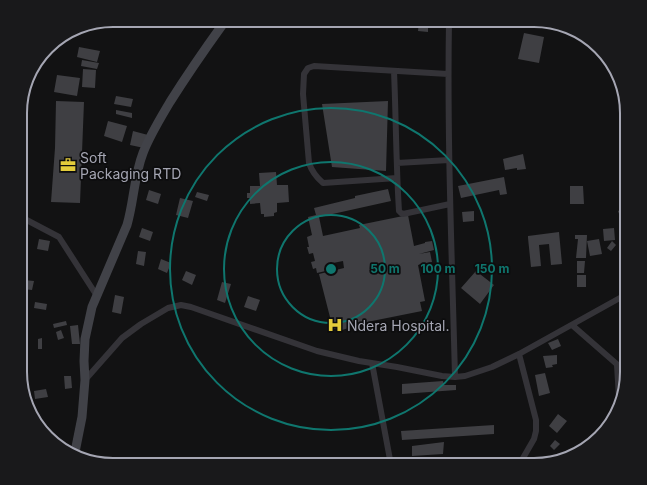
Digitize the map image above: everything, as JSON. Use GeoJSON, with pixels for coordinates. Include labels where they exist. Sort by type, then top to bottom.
{"type":"FeatureCollection","features":[{"type":"Feature","properties":{"kind":"main road"},"geometry":{"type":"LineString","coordinates":[[76,449],[82,417],[85,380],[85,339],[92,307],[126,225],[143,155],[156,125],[185,78],[221,27]]}},
{"type":"Feature","properties":{"kind":"street"},"geometry":{"type":"LineString","coordinates":[[449,27],[449,160],[455,377]]}},
{"type":"Feature","properties":{"kind":"street"},"geometry":{"type":"LineString","coordinates":[[397,178],[323,184],[317,178],[312,172],[309,163],[303,94],[304,74],[308,68],[314,66],[448,74]]}},
{"type":"Feature","properties":{"kind":"street"},"geometry":{"type":"LineString","coordinates":[[394,70],[399,211],[403,214],[450,204]]}},
{"type":"Feature","properties":{"kind":"street"},"geometry":{"type":"LineString","coordinates":[[398,163],[449,160]]}},
{"type":"Feature","properties":{"kind":"street"},"geometry":{"type":"LineString","coordinates":[[27,220],[59,237],[97,296]]}},
{"type":"Feature","properties":{"kind":"street"},"geometry":{"type":"LineString","coordinates":[[85,380],[122,338],[141,324],[168,308],[181,305],[191,307],[317,351],[359,361],[455,377],[465,376],[492,367],[520,354],[620,298]]}},
{"type":"Feature","properties":{"kind":"street"},"geometry":{"type":"LineString","coordinates":[[572,325],[620,367]]}},
{"type":"Feature","properties":{"kind":"street"},"geometry":{"type":"LineString","coordinates":[[520,354],[536,420],[534,439],[523,458]]}},
{"type":"Feature","properties":{"kind":"street"},"geometry":{"type":"LineString","coordinates":[[372,363],[390,458]]}},
{"type":"Feature","properties":{"kind":"street"},"geometry":{"type":"LineString","coordinates":[[617,365],[618,387]]}},
{"type":"Feature","properties":{"kind":"building"},"geometry":{"type":"Polygon","coordinates":[[[418,27],[428,27],[428,32],[418,31],[418,27]]]}},
{"type":"Feature","properties":{"kind":"building"},"geometry":{"type":"Polygon","coordinates":[[[524,33],[544,37],[539,63],[518,59],[524,33]]]}},
{"type":"Feature","properties":{"kind":"building"},"geometry":{"type":"Polygon","coordinates":[[[79,47],[100,51],[97,62],[77,57],[79,47]]]}},
{"type":"Feature","properties":{"kind":"building"},"geometry":{"type":"Polygon","coordinates":[[[82,60],[99,63],[97,69],[81,66],[82,60]]]}},
{"type":"Feature","properties":{"kind":"building"},"geometry":{"type":"Polygon","coordinates":[[[83,69],[96,70],[95,88],[82,87],[83,69]]]}},
{"type":"Feature","properties":{"kind":"building"},"geometry":{"type":"Polygon","coordinates":[[[57,75],[80,78],[77,96],[54,92],[57,75]]]}},
{"type":"Feature","properties":{"kind":"building"},"geometry":{"type":"Polygon","coordinates":[[[116,96],[133,99],[131,107],[114,104],[116,96]]]}},
{"type":"Feature","properties":{"kind":"building"},"geometry":{"type":"Polygon","coordinates":[[[56,101],[84,102],[80,203],[51,202],[55,148],[56,101]]]}},
{"type":"Feature","properties":{"kind":"building"},"geometry":{"type":"Polygon","coordinates":[[[388,101],[386,171],[332,167],[322,104],[388,101]]]}},
{"type":"Feature","properties":{"kind":"building"},"geometry":{"type":"Polygon","coordinates":[[[116,110],[132,113],[132,118],[116,114],[116,110]]]}},
{"type":"Feature","properties":{"kind":"building"},"geometry":{"type":"Polygon","coordinates":[[[108,121],[127,126],[122,142],[104,136],[108,121]]]}},
{"type":"Feature","properties":{"kind":"building"},"geometry":{"type":"Polygon","coordinates":[[[133,131],[148,135],[144,148],[130,145],[133,131]]]}},
{"type":"Feature","properties":{"kind":"building"},"geometry":{"type":"Polygon","coordinates":[[[523,154],[526,169],[517,170],[517,168],[505,170],[503,159],[523,154]]]}},
{"type":"Feature","properties":{"kind":"building"},"geometry":{"type":"Polygon","coordinates":[[[276,172],[277,185],[288,185],[289,202],[277,203],[277,212],[274,213],[274,216],[264,217],[264,214],[261,214],[260,203],[250,204],[250,198],[247,198],[247,193],[250,193],[250,186],[260,186],[259,173],[276,172]]]}},
{"type":"Feature","properties":{"kind":"building"},"geometry":{"type":"Polygon","coordinates":[[[504,177],[507,194],[500,195],[499,190],[461,198],[458,186],[504,177]]]}},
{"type":"Feature","properties":{"kind":"building"},"geometry":{"type":"Polygon","coordinates":[[[570,186],[583,186],[584,204],[570,204],[570,186]]]}},
{"type":"Feature","properties":{"kind":"building"},"geometry":{"type":"Polygon","coordinates":[[[388,189],[391,201],[319,217],[323,236],[360,228],[359,225],[408,215],[414,246],[432,241],[434,250],[419,254],[430,252],[432,262],[418,265],[425,301],[420,302],[422,311],[367,322],[366,325],[359,327],[359,325],[342,330],[341,327],[333,329],[319,274],[344,268],[343,261],[333,263],[334,269],[317,273],[316,268],[313,269],[311,262],[315,261],[313,253],[309,254],[307,247],[309,247],[307,237],[312,235],[308,217],[316,215],[314,208],[355,198],[355,196],[388,189]]]}},
{"type":"Feature","properties":{"kind":"building"},"geometry":{"type":"Polygon","coordinates":[[[149,190],[161,194],[158,204],[146,200],[149,190]]]}},
{"type":"Feature","properties":{"kind":"building"},"geometry":{"type":"Polygon","coordinates":[[[197,192],[209,195],[207,201],[195,197],[197,192]]]}},
{"type":"Feature","properties":{"kind":"building"},"geometry":{"type":"Polygon","coordinates":[[[180,198],[193,201],[188,218],[176,215],[180,198]]]}},
{"type":"Feature","properties":{"kind":"building"},"geometry":{"type":"Polygon","coordinates":[[[474,211],[474,221],[463,222],[462,212],[474,211]]]}},
{"type":"Feature","properties":{"kind":"building"},"geometry":{"type":"Polygon","coordinates":[[[142,228],[153,232],[150,241],[139,237],[142,228]]]}},
{"type":"Feature","properties":{"kind":"building"},"geometry":{"type":"Polygon","coordinates":[[[614,228],[615,240],[604,241],[603,229],[614,228]]]}},
{"type":"Feature","properties":{"kind":"building"},"geometry":{"type":"Polygon","coordinates":[[[559,232],[562,264],[551,265],[549,244],[539,245],[541,266],[531,267],[528,236],[559,232]]]}},
{"type":"Feature","properties":{"kind":"building"},"geometry":{"type":"Polygon","coordinates":[[[575,235],[587,235],[586,258],[576,258],[578,239],[575,239],[575,235]]]}},
{"type":"Feature","properties":{"kind":"building"},"geometry":{"type":"Polygon","coordinates":[[[39,239],[50,241],[48,251],[37,249],[39,239]]]}},
{"type":"Feature","properties":{"kind":"building"},"geometry":{"type":"Polygon","coordinates":[[[599,239],[602,254],[590,256],[587,241],[599,239]]]}},
{"type":"Feature","properties":{"kind":"building"},"geometry":{"type":"Polygon","coordinates":[[[612,241],[616,245],[611,251],[607,248],[612,241]]]}},
{"type":"Feature","properties":{"kind":"building"},"geometry":{"type":"Polygon","coordinates":[[[138,251],[146,252],[144,266],[136,264],[138,251]]]}},
{"type":"Feature","properties":{"kind":"building"},"geometry":{"type":"Polygon","coordinates":[[[161,259],[171,263],[167,273],[158,269],[161,259]]]}},
{"type":"Feature","properties":{"kind":"building"},"geometry":{"type":"Polygon","coordinates":[[[577,261],[585,261],[584,273],[577,273],[577,261]]]}},
{"type":"Feature","properties":{"kind":"building"},"geometry":{"type":"Polygon","coordinates":[[[186,271],[196,275],[192,285],[182,280],[186,271]]]}},
{"type":"Feature","properties":{"kind":"building"},"geometry":{"type":"Polygon","coordinates":[[[476,271],[494,285],[480,304],[461,288],[476,271]]]}},
{"type":"Feature","properties":{"kind":"building"},"geometry":{"type":"Polygon","coordinates":[[[577,275],[586,275],[586,287],[577,287],[577,275]]]}},
{"type":"Feature","properties":{"kind":"building"},"geometry":{"type":"Polygon","coordinates":[[[27,280],[34,281],[32,290],[27,289],[27,280]]]}},
{"type":"Feature","properties":{"kind":"building"},"geometry":{"type":"Polygon","coordinates":[[[222,282],[231,284],[225,303],[217,300],[222,282]]]}},
{"type":"Feature","properties":{"kind":"building"},"geometry":{"type":"Polygon","coordinates":[[[115,295],[124,297],[121,314],[112,312],[115,295]]]}},
{"type":"Feature","properties":{"kind":"building"},"geometry":{"type":"Polygon","coordinates":[[[248,296],[260,300],[256,311],[244,307],[248,296]]]}},
{"type":"Feature","properties":{"kind":"building"},"geometry":{"type":"Polygon","coordinates":[[[35,302],[47,304],[46,310],[34,308],[35,302]]]}},
{"type":"Feature","properties":{"kind":"building"},"geometry":{"type":"Polygon","coordinates":[[[66,321],[67,325],[54,328],[53,324],[66,321]]]}},
{"type":"Feature","properties":{"kind":"building"},"geometry":{"type":"Polygon","coordinates":[[[78,325],[80,344],[72,344],[70,326],[78,325]]]}},
{"type":"Feature","properties":{"kind":"building"},"geometry":{"type":"Polygon","coordinates":[[[61,330],[64,338],[58,340],[56,332],[61,330]]]}},
{"type":"Feature","properties":{"kind":"building"},"geometry":{"type":"Polygon","coordinates":[[[42,338],[42,349],[38,349],[38,339],[42,338]]]}},
{"type":"Feature","properties":{"kind":"building"},"geometry":{"type":"Polygon","coordinates":[[[558,339],[561,346],[552,350],[548,343],[558,339]]]}},
{"type":"Feature","properties":{"kind":"building"},"geometry":{"type":"Polygon","coordinates":[[[557,355],[557,364],[552,365],[553,367],[546,368],[543,356],[557,355]]]}},
{"type":"Feature","properties":{"kind":"building"},"geometry":{"type":"Polygon","coordinates":[[[545,373],[550,393],[539,396],[535,375],[545,373]]]}},
{"type":"Feature","properties":{"kind":"building"},"geometry":{"type":"Polygon","coordinates":[[[64,376],[71,376],[72,388],[65,389],[64,376]]]}},
{"type":"Feature","properties":{"kind":"building"},"geometry":{"type":"Polygon","coordinates":[[[443,381],[444,385],[456,385],[456,390],[402,394],[402,384],[443,381]]]}},
{"type":"Feature","properties":{"kind":"building"},"geometry":{"type":"Polygon","coordinates":[[[46,389],[48,397],[35,399],[34,391],[46,389]]]}},
{"type":"Feature","properties":{"kind":"building"},"geometry":{"type":"Polygon","coordinates":[[[558,414],[567,421],[557,433],[549,426],[558,414]]]}},
{"type":"Feature","properties":{"kind":"building"},"geometry":{"type":"Polygon","coordinates":[[[494,425],[494,434],[402,440],[401,431],[494,425]]]}},
{"type":"Feature","properties":{"kind":"building"},"geometry":{"type":"Polygon","coordinates":[[[555,440],[560,444],[554,450],[550,446],[555,440]]]}},
{"type":"Feature","properties":{"kind":"building"},"geometry":{"type":"Polygon","coordinates":[[[444,442],[443,454],[412,456],[412,446],[444,442]]]}},
{"type":"Feature","properties":{"kind":"place","name":"Soft Packaging RTD"},"geometry":{"type":"Point","coordinates":[68,165]}},
{"type":"Feature","properties":{"kind":"place","name":"Ndera Hospital."},"geometry":{"type":"Point","coordinates":[335,325]}}]}
